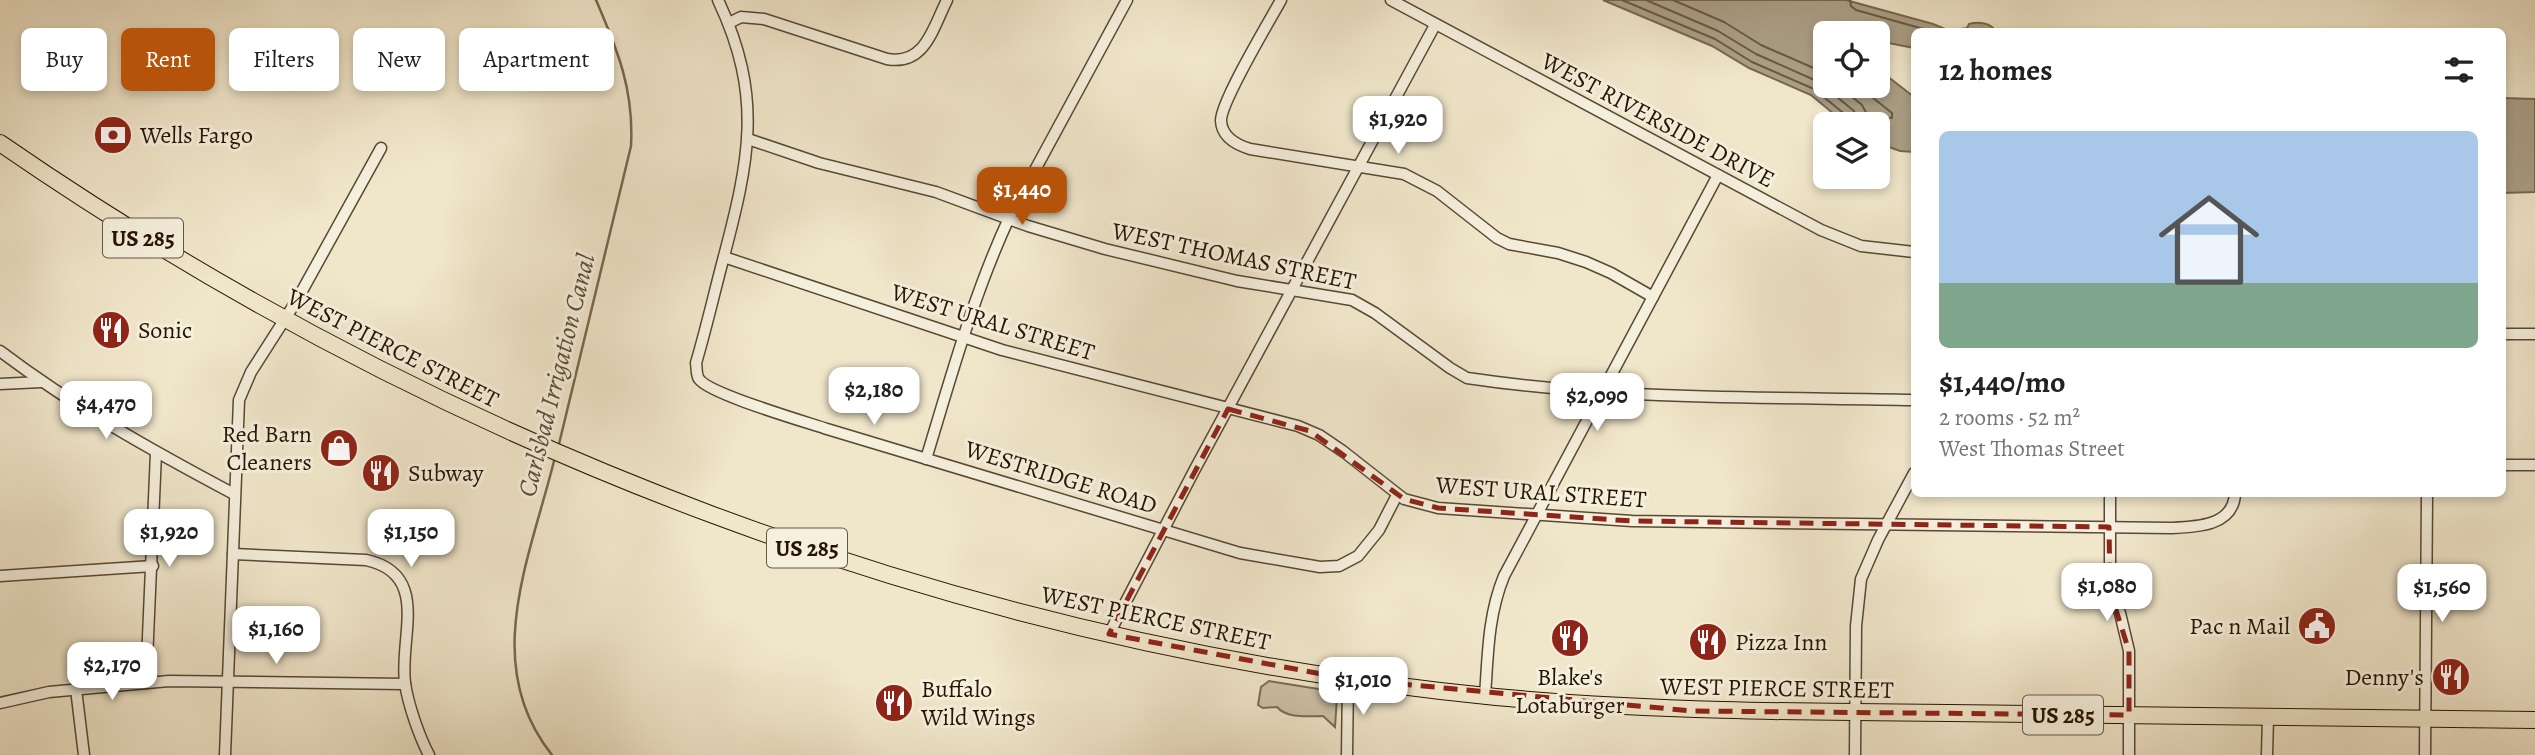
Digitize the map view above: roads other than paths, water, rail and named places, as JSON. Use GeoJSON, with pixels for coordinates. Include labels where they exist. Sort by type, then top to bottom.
{"type":"FeatureCollection","features":[{"type":"Feature","properties":{"kind":"highway","name":"WEST PIERCE STREET"},"geometry":{"type":"LineString","coordinates":[[0,144],[119,223],[285,320],[385,372],[541,445],[697,509],[878,572],[1109,634],[1206,655],[1348,679],[1485,696],[1592,705],[1692,711],[2535,720]]}},
{"type":"Feature","properties":{"kind":"street","name":"WESTRIDGE ROAD"},"geometry":{"type":"LineString","coordinates":[[718,0],[739,50],[749,115],[748,139],[740,199],[696,363],[699,380],[711,388],[764,408],[926,459],[1240,553],[1320,567],[1339,566],[1354,560],[1369,544],[1397,495]]}},
{"type":"Feature","properties":{"kind":"street"},"geometry":{"type":"LineString","coordinates":[[729,23],[740,17],[764,19],[887,59],[902,60],[912,58],[921,49],[947,0]]}},
{"type":"Feature","properties":{"kind":"street"},"geometry":{"type":"LineString","coordinates":[[926,459],[983,278],[1009,218],[1127,0]]}},
{"type":"Feature","properties":{"kind":"street"},"geometry":{"type":"LineString","coordinates":[[1281,0],[1225,105],[1221,121],[1225,132],[1235,143],[1250,149],[1396,172],[1412,177],[1437,191],[1497,238],[1509,244],[1558,253],[1586,262],[1653,297]]}},
{"type":"Feature","properties":{"kind":"street","name":"WEST RIVERSIDE DRIVE"},"geometry":{"type":"LineString","coordinates":[[1391,0],[1718,176],[1845,241],[1874,249],[1911,252]]}},
{"type":"Feature","properties":{"kind":"street"},"geometry":{"type":"LineString","coordinates":[[1109,634],[1436,24]]}},
{"type":"Feature","properties":{"kind":"street","name":"WEST THOMAS STREET"},"geometry":{"type":"LineString","coordinates":[[748,139],[819,163],[936,192],[1060,236],[1205,274],[1342,298],[1361,304],[1467,378],[1602,391],[1702,396],[1911,400]]}},
{"type":"Feature","properties":{"kind":"street"},"geometry":{"type":"LineString","coordinates":[[225,755],[237,413],[243,387],[285,320],[382,148]]}},
{"type":"Feature","properties":{"kind":"street"},"geometry":{"type":"LineString","coordinates":[[1485,696],[1490,621],[1496,596],[1536,515],[1718,176]]}},
{"type":"Feature","properties":{"kind":"street","name":"WEST URAL STREET"},"geometry":{"type":"LineString","coordinates":[[724,257],[1002,350],[1310,431],[1344,452],[1397,495],[1413,503],[1438,508],[1632,522],[2171,528],[2207,524],[2230,512],[2234,497]]}},
{"type":"Feature","properties":{"kind":"street"},"geometry":{"type":"LineString","coordinates":[[2506,334],[2535,334]]}},
{"type":"Feature","properties":{"kind":"street"},"geometry":{"type":"LineString","coordinates":[[0,351],[41,382],[156,453],[234,494]]}},
{"type":"Feature","properties":{"kind":"street"},"geometry":{"type":"LineString","coordinates":[[0,384],[41,382]]}},
{"type":"Feature","properties":{"kind":"street"},"geometry":{"type":"LineString","coordinates":[[146,683],[156,453]]}},
{"type":"Feature","properties":{"kind":"street"},"geometry":{"type":"LineString","coordinates":[[2506,465],[2535,465]]}},
{"type":"Feature","properties":{"kind":"street"},"geometry":{"type":"LineString","coordinates":[[1855,755],[1859,591],[1866,564],[1911,479]]}},
{"type":"Feature","properties":{"kind":"street"},"geometry":{"type":"LineString","coordinates":[[2110,497],[2110,591],[2120,613],[2129,651],[2129,755]]}},
{"type":"Feature","properties":{"kind":"street"},"geometry":{"type":"LineString","coordinates":[[2425,755],[2427,497]]}},
{"type":"Feature","properties":{"kind":"street"},"geometry":{"type":"LineString","coordinates":[[233,554],[366,560],[390,569],[405,588],[408,604],[405,684],[429,755]]}},
{"type":"Feature","properties":{"kind":"street"},"geometry":{"type":"LineString","coordinates":[[0,576],[153,566]]}},
{"type":"Feature","properties":{"kind":"street"},"geometry":{"type":"LineString","coordinates":[[1347,755],[1348,679]]}},
{"type":"Feature","properties":{"kind":"street"},"geometry":{"type":"LineString","coordinates":[[0,704],[33,695],[146,683],[228,681],[405,684]]}},
{"type":"Feature","properties":{"kind":"street"},"geometry":{"type":"LineString","coordinates":[[76,689],[84,755]]}},
{"type":"Feature","properties":{"kind":"street"},"geometry":{"type":"LineString","coordinates":[[2267,755],[2268,717]]}},
{"type":"Feature","properties":{"kind":"water"},"geometry":{"type":"Polygon","coordinates":[[[1603,0],[1846,0],[1943,28],[1911,28],[1911,47],[1890,43],[1890,21],[1813,21],[1813,97],[1749,68],[1712,46],[1603,0]]]}},
{"type":"Feature","properties":{"kind":"water"},"geometry":{"type":"Polygon","coordinates":[[[1969,24],[1985,24],[1993,28],[1967,28],[1969,24]]]}},
{"type":"Feature","properties":{"kind":"water"},"geometry":{"type":"Polygon","coordinates":[[[1890,78],[1911,95],[1911,152],[1890,147],[1890,112],[1832,112],[1815,98],[1890,98],[1890,78]]]}},
{"type":"Feature","properties":{"kind":"water"},"geometry":{"type":"Polygon","coordinates":[[[2506,98],[2535,99],[2535,192],[2506,193],[2506,98]]]}},
{"type":"Feature","properties":{"kind":"waterway","name":"Carlsbad Irrigation Canal"},"geometry":{"type":"LineString","coordinates":[[559,444],[631,146],[630,107],[623,71],[596,0]]}},
{"type":"Feature","properties":{"kind":"waterway","name":"Carlsbad Irrigation Canal"},"geometry":{"type":"LineString","coordinates":[[552,755],[530,720],[518,684],[515,647],[517,609],[524,571],[555,457]]}},
{"type":"Feature","properties":{"kind":"place","name":"Wells Fargo"},"geometry":{"type":"Point","coordinates":[113,135]}},
{"type":"Feature","properties":{"kind":"place","name":"Sonic"},"geometry":{"type":"Point","coordinates":[111,330]}},
{"type":"Feature","properties":{"kind":"place","name":"Red Barn Cleaners"},"geometry":{"type":"Point","coordinates":[339,448]}},
{"type":"Feature","properties":{"kind":"place","name":"Subway"},"geometry":{"type":"Point","coordinates":[381,473]}},
{"type":"Feature","properties":{"kind":"place","name":"Pac n Mail"},"geometry":{"type":"Point","coordinates":[2317,626]}},
{"type":"Feature","properties":{"kind":"place","name":"Blake's Lotaburger"},"geometry":{"type":"Point","coordinates":[1570,638]}},
{"type":"Feature","properties":{"kind":"place","name":"Pizza Inn"},"geometry":{"type":"Point","coordinates":[1708,642]}},
{"type":"Feature","properties":{"kind":"place","name":"Denny's"},"geometry":{"type":"Point","coordinates":[2451,677]}},
{"type":"Feature","properties":{"kind":"place","name":"Buffalo Wild Wings"},"geometry":{"type":"Point","coordinates":[894,703]}}]}
